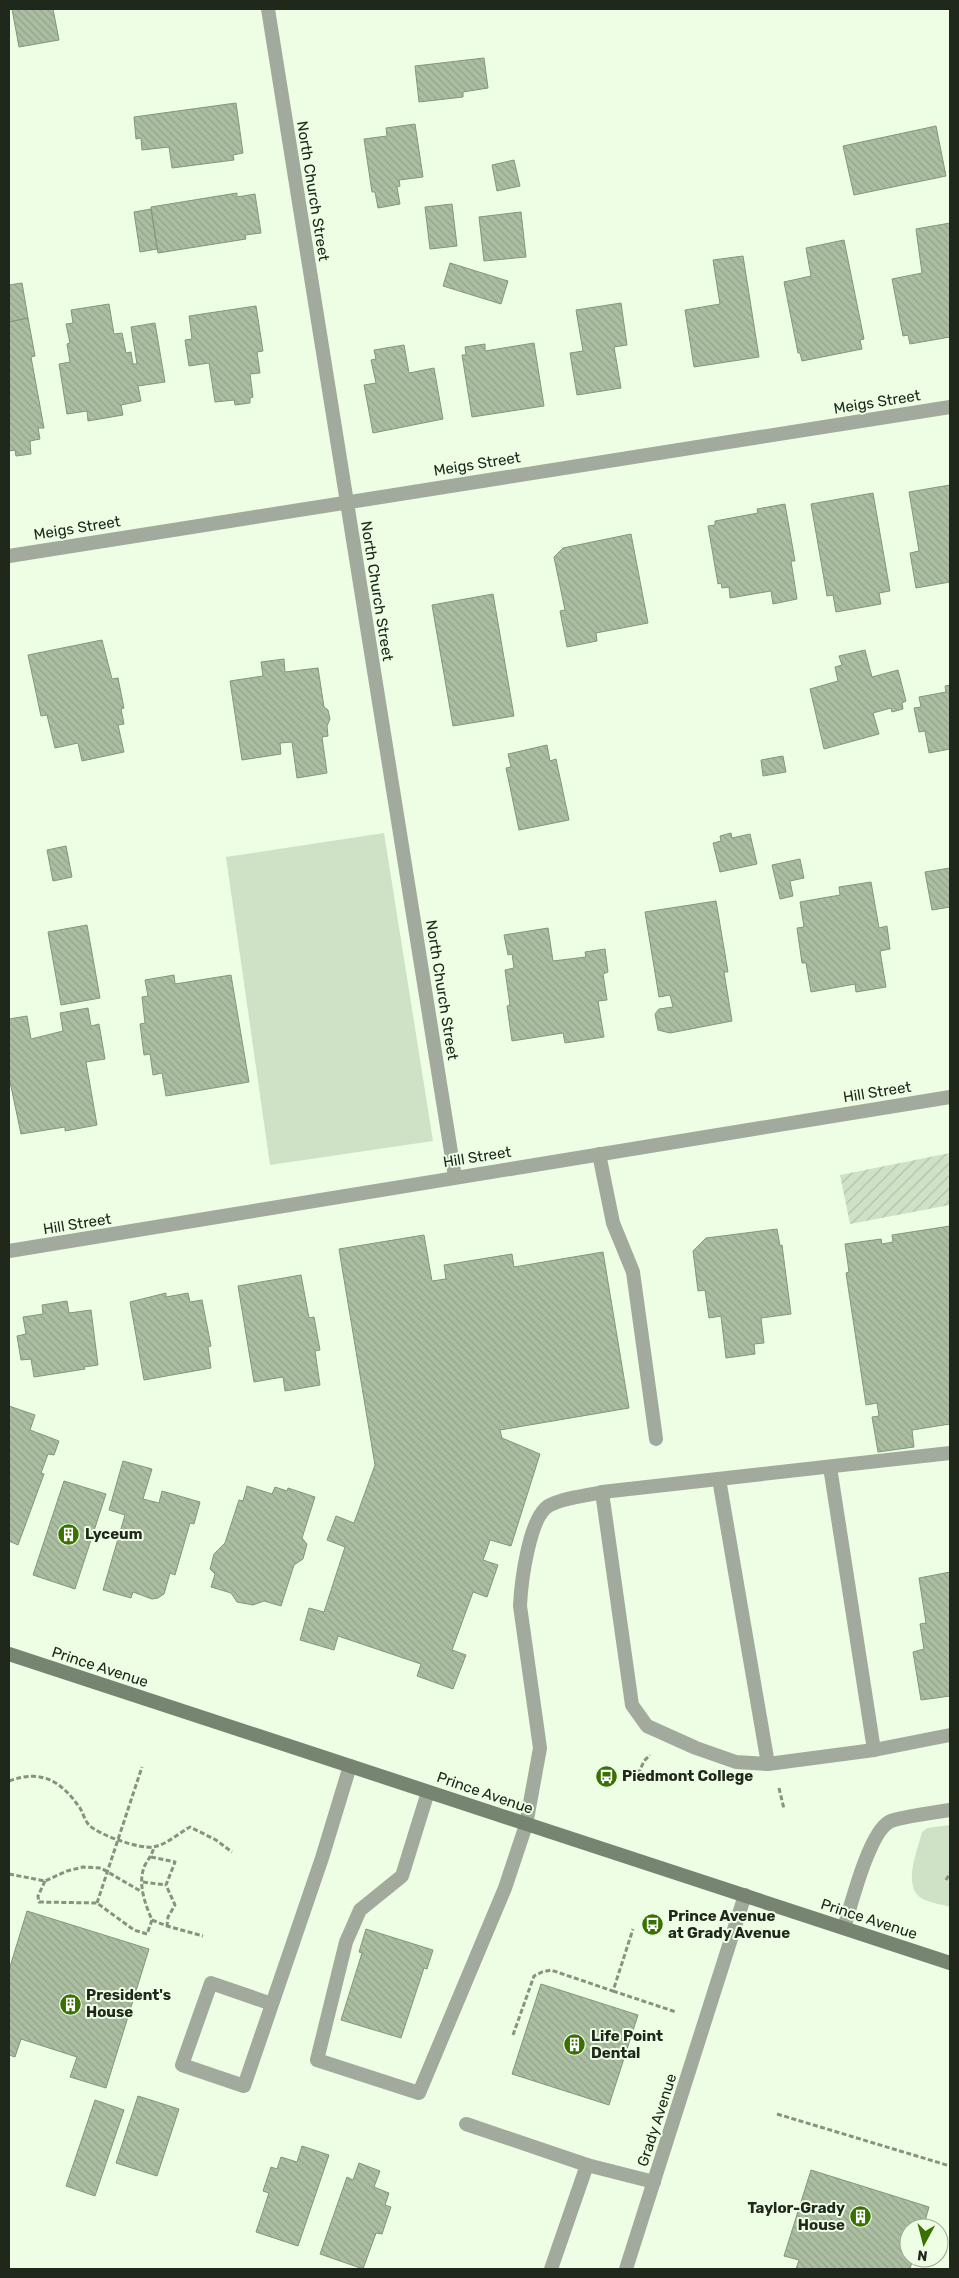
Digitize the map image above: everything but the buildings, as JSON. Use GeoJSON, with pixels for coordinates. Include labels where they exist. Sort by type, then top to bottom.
{"type":"FeatureCollection","features":[{"type":"Feature","properties":{"kind":"main road","name":"Prince Avenue"},"geometry":{"type":"LineString","coordinates":[[9,1654],[950,1963]]}},
{"type":"Feature","properties":{"kind":"street","name":"North Church Street"},"geometry":{"type":"LineString","coordinates":[[268,9],[455,1177]]}},
{"type":"Feature","properties":{"kind":"street","name":"Meigs Street"},"geometry":{"type":"LineString","coordinates":[[9,556],[346,501],[950,407]]}},
{"type":"Feature","properties":{"kind":"street","name":"Hill Street"},"geometry":{"type":"LineString","coordinates":[[9,1251],[950,1097]]}},
{"type":"Feature","properties":{"kind":"street"},"geometry":{"type":"LineString","coordinates":[[599,1154],[614,1223],[634,1272],[656,1440]]}},
{"type":"Feature","properties":{"kind":"street"},"geometry":{"type":"LineString","coordinates":[[428,1792],[402,1876],[360,1910],[346,1942],[317,2060],[419,2093],[505,1888],[526,1825],[540,1748],[520,1606],[524,1569],[537,1519],[548,1505],[602,1492],[950,1453]]}},
{"type":"Feature","properties":{"kind":"street"},"geometry":{"type":"LineString","coordinates":[[830,1467],[874,1750]]}},
{"type":"Feature","properties":{"kind":"street"},"geometry":{"type":"LineString","coordinates":[[720,1479],[768,1764]]}},
{"type":"Feature","properties":{"kind":"street"},"geometry":{"type":"LineString","coordinates":[[602,1492],[632,1705],[647,1726],[696,1748],[736,1762],[768,1764],[874,1750],[950,1735]]}},
{"type":"Feature","properties":{"kind":"street"},"geometry":{"type":"LineString","coordinates":[[272,2004],[211,1983],[182,2065],[244,2086],[272,2004],[350,1766]]}},
{"type":"Feature","properties":{"kind":"street"},"geometry":{"type":"LineString","coordinates":[[844,1928],[875,1837],[889,1822],[950,1810]]}},
{"type":"Feature","properties":{"kind":"street","name":"Grady Avenue"},"geometry":{"type":"LineString","coordinates":[[626,2269],[745,1895]]}},
{"type":"Feature","properties":{"kind":"street"},"geometry":{"type":"LineString","coordinates":[[466,2124],[587,2165],[654,2182]]}},
{"type":"Feature","properties":{"kind":"street"},"geometry":{"type":"LineString","coordinates":[[552,2269],[587,2165]]}},
{"type":"Feature","properties":{"kind":"path"},"geometry":{"type":"LineString","coordinates":[[636,1780],[644,1761],[657,1749]]}},
{"type":"Feature","properties":{"kind":"path"},"geometry":{"type":"LineString","coordinates":[[97,1903],[142,1767]]}},
{"type":"Feature","properties":{"kind":"path"},"geometry":{"type":"LineString","coordinates":[[9,1781],[29,1776],[48,1779],[62,1785],[82,1810],[88,1824],[104,1834],[130,1843],[154,1847],[165,1843],[190,1827],[216,1840],[232,1852]]}},
{"type":"Feature","properties":{"kind":"path"},"geometry":{"type":"LineString","coordinates":[[777,1781],[784,1809]]}},
{"type":"Feature","properties":{"kind":"path"},"geometry":{"type":"LineString","coordinates":[[45,1881],[38,1896],[39,1902],[97,1903],[134,1930],[147,1934],[152,1920],[143,1899],[144,1866],[152,1857],[154,1847]]}},
{"type":"Feature","properties":{"kind":"path"},"geometry":{"type":"LineString","coordinates":[[152,1857],[175,1862],[166,1885],[176,1905],[168,1918],[167,1926]]}},
{"type":"Feature","properties":{"kind":"path"},"geometry":{"type":"LineString","coordinates":[[9,1874],[45,1881],[67,1871],[83,1867],[101,1868],[142,1892]]}},
{"type":"Feature","properties":{"kind":"path"},"geometry":{"type":"LineString","coordinates":[[946,1880],[950,1873]]}},
{"type":"Feature","properties":{"kind":"path"},"geometry":{"type":"LineString","coordinates":[[143,1882],[166,1885]]}},
{"type":"Feature","properties":{"kind":"path"},"geometry":{"type":"LineString","coordinates":[[152,1920],[203,1936]]}},
{"type":"Feature","properties":{"kind":"path"},"geometry":{"type":"LineString","coordinates":[[613,1991],[633,1930]]}},
{"type":"Feature","properties":{"kind":"path"},"geometry":{"type":"LineString","coordinates":[[513,2035],[534,1976],[551,1970],[676,2012]]}},
{"type":"Feature","properties":{"kind":"path"},"geometry":{"type":"LineString","coordinates":[[777,2114],[950,2166]]}},
{"type":"Feature","properties":{"kind":"green space"},"geometry":{"type":"Polygon","coordinates":[[[384,833],[433,1141],[270,1165],[226,857],[384,833]]]}},
{"type":"Feature","properties":{"kind":"green space"},"geometry":{"type":"Polygon","coordinates":[[[950,1153],[950,1205],[850,1224],[840,1175],[950,1153]]]}},
{"type":"Feature","properties":{"kind":"green space"},"geometry":{"type":"Polygon","coordinates":[[[950,1825],[950,1907],[921,1898],[915,1892],[912,1876],[922,1832],[927,1828],[950,1825]]]}},
{"type":"Feature","properties":{"kind":"place","name":"Lyceum"},"geometry":{"type":"Point","coordinates":[69,1534]}},
{"type":"Feature","properties":{"kind":"place","name":"Piedmont College"},"geometry":{"type":"Point","coordinates":[606,1776]}},
{"type":"Feature","properties":{"kind":"place","name":"Prince Avenue at Grady Avenue"},"geometry":{"type":"Point","coordinates":[652,1925]}},
{"type":"Feature","properties":{"kind":"place","name":"President's House"},"geometry":{"type":"Point","coordinates":[70,2004]}},
{"type":"Feature","properties":{"kind":"place","name":"Life Point Dental"},"geometry":{"type":"Point","coordinates":[575,2045]}},
{"type":"Feature","properties":{"kind":"place","name":"Taylor-Grady House"},"geometry":{"type":"Point","coordinates":[861,2217]}}]}
